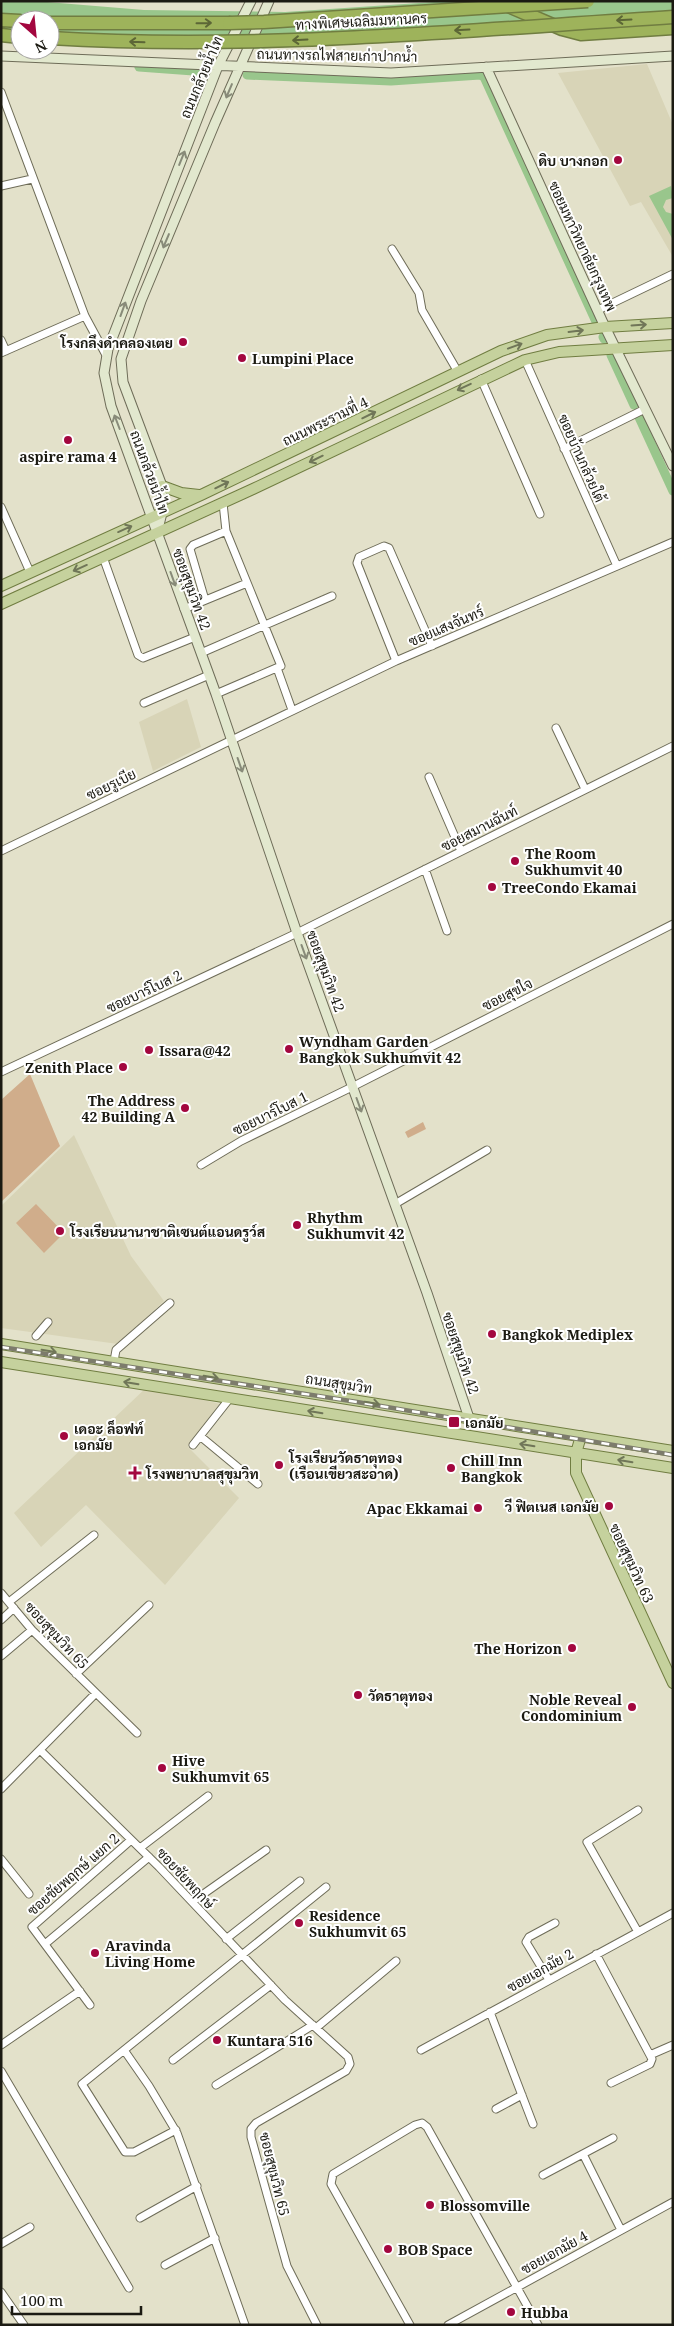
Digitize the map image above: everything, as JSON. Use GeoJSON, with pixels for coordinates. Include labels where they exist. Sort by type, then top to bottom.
{"type":"FeatureCollection","features":[{"type":"Feature","properties":{"kind":"highway"},"geometry":{"type":"LineString","coordinates":[[495,1],[562,29],[581,34],[673,28]]}},
{"type":"Feature","properties":{"kind":"highway","name":"ทางพิเศษเฉลิมมหานคร"},"geometry":{"type":"LineString","coordinates":[[60,23],[264,22],[588,1]]}},
{"type":"Feature","properties":{"kind":"highway","name":"ทางพิเศษเฉลิมมหานคร"},"geometry":{"type":"LineString","coordinates":[[60,38],[186,43],[278,41],[673,17]]}},
{"type":"Feature","properties":{"kind":"main road","name":"ถนนพระรามที่ 4"},"geometry":{"type":"LineString","coordinates":[[1,586],[201,495],[501,352],[547,335],[606,327],[673,323]]}},
{"type":"Feature","properties":{"kind":"main road"},"geometry":{"type":"LineString","coordinates":[[1,604],[222,503],[525,360],[559,352],[673,345]]}},
{"type":"Feature","properties":{"kind":"main road"},"geometry":{"type":"LineString","coordinates":[[162,486],[181,493],[201,495]]}},
{"type":"Feature","properties":{"kind":"main road","name":"ถนนสุขุมวิท"},"geometry":{"type":"LineString","coordinates":[[1,1344],[673,1451]]}},
{"type":"Feature","properties":{"kind":"main road"},"geometry":{"type":"LineString","coordinates":[[1,1362],[673,1468]]}},
{"type":"Feature","properties":{"kind":"main road"},"geometry":{"type":"LineString","coordinates":[[160,1387],[163,1369]]}},
{"type":"Feature","properties":{"kind":"main road"},"geometry":{"type":"LineString","coordinates":[[467,1436],[469,1418]]}},
{"type":"Feature","properties":{"kind":"main road"},"geometry":{"type":"LineString","coordinates":[[576,1453],[581,1436]]}},
{"type":"Feature","properties":{"kind":"main road","name":"ซอยสุขุมวิท 63"},"geometry":{"type":"LineString","coordinates":[[576,1453],[576,1472],[673,1683]]}},
{"type":"Feature","properties":{"kind":"street","name":"ถนนกล้วยน้ำไท"},"geometry":{"type":"LineString","coordinates":[[157,515],[111,406],[104,373],[106,355],[218,66],[251,1]]}},
{"type":"Feature","properties":{"kind":"street","name":"ถนนกล้วยน้ำไท"},"geometry":{"type":"LineString","coordinates":[[157,533],[157,515],[162,486],[123,382],[122,359],[141,301],[239,67],[269,1]]}},
{"type":"Feature","properties":{"kind":"street","name":"ถนนทางรถไฟสายเก่าปากน้ำ"},"geometry":{"type":"LineString","coordinates":[[1,56],[391,72],[673,56]]}},
{"type":"Feature","properties":{"kind":"street","name":"ซอยมหาวิทยาลัยกรุงเทพ"},"geometry":{"type":"LineString","coordinates":[[486,67],[615,348],[673,466]]}},
{"type":"Feature","properties":{"kind":"street"},"geometry":{"type":"LineString","coordinates":[[1,92],[32,179],[85,316],[106,355],[122,359]]}},
{"type":"Feature","properties":{"kind":"street"},"geometry":{"type":"LineString","coordinates":[[1,186],[32,179]]}},
{"type":"Feature","properties":{"kind":"street"},"geometry":{"type":"LineString","coordinates":[[392,249],[419,292],[422,310],[458,372]]}},
{"type":"Feature","properties":{"kind":"street"},"geometry":{"type":"LineString","coordinates":[[598,310],[673,274]]}},
{"type":"Feature","properties":{"kind":"street"},"geometry":{"type":"LineString","coordinates":[[1,340],[4,352],[85,316]]}},
{"type":"Feature","properties":{"kind":"street","name":"ซอยบ้านกล้วยใต้"},"geometry":{"type":"LineString","coordinates":[[525,360],[617,566]]}},
{"type":"Feature","properties":{"kind":"street"},"geometry":{"type":"LineString","coordinates":[[481,380],[540,514]]}},
{"type":"Feature","properties":{"kind":"street"},"geometry":{"type":"LineString","coordinates":[[564,449],[645,409]]}},
{"type":"Feature","properties":{"kind":"street"},"geometry":{"type":"LineString","coordinates":[[216,694],[282,666],[264,627],[226,531],[222,503]]}},
{"type":"Feature","properties":{"kind":"street"},"geometry":{"type":"LineString","coordinates":[[1,507],[30,572]]}},
{"type":"Feature","properties":{"kind":"street"},"geometry":{"type":"LineString","coordinates":[[205,600],[190,549],[193,545],[226,531]]}},
{"type":"Feature","properties":{"kind":"street","name":"ซอยสุขุมวิท 42"},"geometry":{"type":"LineString","coordinates":[[157,533],[216,694],[297,933],[469,1418]]}},
{"type":"Feature","properties":{"kind":"street","name":"ซอยแสงจันทร์"},"geometry":{"type":"LineString","coordinates":[[231,739],[396,661],[673,542]]}},
{"type":"Feature","properties":{"kind":"street"},"geometry":{"type":"LineString","coordinates":[[396,661],[357,563],[359,557],[384,546],[389,548],[432,646]]}},
{"type":"Feature","properties":{"kind":"street"},"geometry":{"type":"LineString","coordinates":[[104,557],[138,655],[143,658],[195,637]]}},
{"type":"Feature","properties":{"kind":"street"},"geometry":{"type":"LineString","coordinates":[[184,609],[247,583]]}},
{"type":"Feature","properties":{"kind":"street"},"geometry":{"type":"LineString","coordinates":[[201,653],[332,596]]}},
{"type":"Feature","properties":{"kind":"street"},"geometry":{"type":"LineString","coordinates":[[277,668],[292,710]]}},
{"type":"Feature","properties":{"kind":"street"},"geometry":{"type":"LineString","coordinates":[[144,703],[209,675]]}},
{"type":"Feature","properties":{"kind":"street"},"geometry":{"type":"LineString","coordinates":[[556,728],[585,790]]}},
{"type":"Feature","properties":{"kind":"street","name":"ซอยรูเบีย"},"geometry":{"type":"LineString","coordinates":[[1,851],[231,739]]}},
{"type":"Feature","properties":{"kind":"street","name":"ซอยสมานฉันท์"},"geometry":{"type":"LineString","coordinates":[[297,933],[673,746]]}},
{"type":"Feature","properties":{"kind":"street"},"geometry":{"type":"LineString","coordinates":[[429,777],[461,851]]}},
{"type":"Feature","properties":{"kind":"street"},"geometry":{"type":"LineString","coordinates":[[425,869],[447,931]]}},
{"type":"Feature","properties":{"kind":"street","name":"ซอยสุขใจ"},"geometry":{"type":"LineString","coordinates":[[352,1087],[673,924]]}},
{"type":"Feature","properties":{"kind":"street","name":"ซอยบาร์โบส 2"},"geometry":{"type":"LineString","coordinates":[[1,1072],[297,933]]}},
{"type":"Feature","properties":{"kind":"street","name":"ซอยบาร์โบส 1"},"geometry":{"type":"LineString","coordinates":[[201,1165],[241,1141],[352,1087]]}},
{"type":"Feature","properties":{"kind":"street"},"geometry":{"type":"LineString","coordinates":[[394,1204],[487,1150]]}},
{"type":"Feature","properties":{"kind":"street"},"geometry":{"type":"LineString","coordinates":[[114,1362],[116,1350],[170,1303]]}},
{"type":"Feature","properties":{"kind":"street"},"geometry":{"type":"LineString","coordinates":[[36,1336],[48,1322]]}},
{"type":"Feature","properties":{"kind":"street"},"geometry":{"type":"LineString","coordinates":[[193,1445],[230,1398]]}},
{"type":"Feature","properties":{"kind":"street"},"geometry":{"type":"LineString","coordinates":[[200,1436],[258,1484]]}},
{"type":"Feature","properties":{"kind":"street"},"geometry":{"type":"LineString","coordinates":[[9,1602],[94,1535]]}},
{"type":"Feature","properties":{"kind":"street","name":"ซอยสุขุมวิท 65"},"geometry":{"type":"LineString","coordinates":[[1,1593],[32,1630],[137,1733]]}},
{"type":"Feature","properties":{"kind":"street"},"geometry":{"type":"LineString","coordinates":[[76,1674],[149,1605]]}},
{"type":"Feature","properties":{"kind":"street"},"geometry":{"type":"LineString","coordinates":[[1,1620],[14,1608]]}},
{"type":"Feature","properties":{"kind":"street"},"geometry":{"type":"LineString","coordinates":[[1,1656],[32,1630]]}},
{"type":"Feature","properties":{"kind":"street"},"geometry":{"type":"LineString","coordinates":[[1,1789],[96,1693]]}},
{"type":"Feature","properties":{"kind":"street","name":"ซอยชัยพฤกษ์"},"geometry":{"type":"LineString","coordinates":[[40,1750],[149,1857],[241,1955],[314,2027]]}},
{"type":"Feature","properties":{"kind":"street"},"geometry":{"type":"LineString","coordinates":[[140,1848],[208,1796]]}},
{"type":"Feature","properties":{"kind":"street"},"geometry":{"type":"LineString","coordinates":[[638,1810],[588,1842],[638,1932]]}},
{"type":"Feature","properties":{"kind":"street","name":"ซอยชัยพฤกษ์ แยก 2"},"geometry":{"type":"LineString","coordinates":[[45,1944],[32,1926],[131,1840]]}},
{"type":"Feature","properties":{"kind":"street"},"geometry":{"type":"LineString","coordinates":[[192,1902],[266,1850]]}},
{"type":"Feature","properties":{"kind":"street"},"geometry":{"type":"LineString","coordinates":[[90,2005],[45,1944],[149,1857]]}},
{"type":"Feature","properties":{"kind":"street"},"geometry":{"type":"LineString","coordinates":[[1,1859],[29,1894]]}},
{"type":"Feature","properties":{"kind":"street"},"geometry":{"type":"LineString","coordinates":[[226,1939],[300,1881]]}},
{"type":"Feature","properties":{"kind":"street"},"geometry":{"type":"LineString","coordinates":[[176,2130],[134,2152],[125,2152],[82,2087],[84,2081],[326,1887]]}},
{"type":"Feature","properties":{"kind":"street","name":"ซอยเอกมัย 2"},"geometry":{"type":"LineString","coordinates":[[421,2050],[673,1913]]}},
{"type":"Feature","properties":{"kind":"street"},"geometry":{"type":"LineString","coordinates":[[549,1980],[526,1942],[529,1937],[555,1922]]}},
{"type":"Feature","properties":{"kind":"street"},"geometry":{"type":"LineString","coordinates":[[596,1954],[650,2056],[650,2064],[611,2082]]}},
{"type":"Feature","properties":{"kind":"street"},"geometry":{"type":"LineString","coordinates":[[216,2085],[314,2027],[396,1961]]}},
{"type":"Feature","properties":{"kind":"street"},"geometry":{"type":"LineString","coordinates":[[174,2060],[271,1985]]}},
{"type":"Feature","properties":{"kind":"street"},"geometry":{"type":"LineString","coordinates":[[1,2045],[80,1991]]}},
{"type":"Feature","properties":{"kind":"street"},"geometry":{"type":"LineString","coordinates":[[490,2012],[533,2124]]}},
{"type":"Feature","properties":{"kind":"street","name":"ซอยสุขุมวิท 65"},"geometry":{"type":"LineString","coordinates":[[314,2027],[348,2057],[350,2064],[346,2071],[256,2123],[251,2129],[251,2137],[287,2266],[317,2325]]}},
{"type":"Feature","properties":{"kind":"street"},"geometry":{"type":"LineString","coordinates":[[650,2056],[673,2045]]}},
{"type":"Feature","properties":{"kind":"street"},"geometry":{"type":"LineString","coordinates":[[124,2050],[176,2130],[245,2325]]}},
{"type":"Feature","properties":{"kind":"street"},"geometry":{"type":"LineString","coordinates":[[1,2071],[129,2288]]}},
{"type":"Feature","properties":{"kind":"street"},"geometry":{"type":"LineString","coordinates":[[496,2109],[522,2095]]}},
{"type":"Feature","properties":{"kind":"street"},"geometry":{"type":"LineString","coordinates":[[410,2325],[330,2184],[333,2174],[415,2125],[422,2123],[538,2325]]}},
{"type":"Feature","properties":{"kind":"street"},"geometry":{"type":"LineString","coordinates":[[543,2175],[613,2138]]}},
{"type":"Feature","properties":{"kind":"street"},"geometry":{"type":"LineString","coordinates":[[583,2154],[621,2230]]}},
{"type":"Feature","properties":{"kind":"street"},"geometry":{"type":"LineString","coordinates":[[140,2218],[197,2186]]}},
{"type":"Feature","properties":{"kind":"street","name":"ซอยเอกมัย 4"},"geometry":{"type":"LineString","coordinates":[[448,2325],[673,2202]]}},
{"type":"Feature","properties":{"kind":"street"},"geometry":{"type":"LineString","coordinates":[[1,2244],[30,2227]]}},
{"type":"Feature","properties":{"kind":"street"},"geometry":{"type":"LineString","coordinates":[[166,2265],[215,2238]]}},
{"type":"Feature","properties":{"kind":"street"},"geometry":{"type":"LineString","coordinates":[[2,2293],[24,2325]]}},
{"type":"Feature","properties":{"kind":"shaded area"},"geometry":{"type":"Polygon","coordinates":[[[1,1],[35,1],[144,10],[285,12],[449,1],[673,1],[673,26],[253,49],[60,41],[60,10],[10,10],[10,39],[1,39],[1,1]]]}},
{"type":"Feature","properties":{"kind":"shaded area","name":"ดิบ บางกอก"},"geometry":{"type":"Polygon","coordinates":[[[647,64],[673,125],[673,257],[641,202],[630,206],[558,73],[647,64]]]}},
{"type":"Feature","properties":{"kind":"shaded area"},"geometry":{"type":"Polygon","coordinates":[[[671,186],[673,198],[666,200],[663,207],[666,212],[673,214],[673,240],[649,196],[671,186]]]}},
{"type":"Feature","properties":{"kind":"shaded area"},"geometry":{"type":"Polygon","coordinates":[[[187,699],[201,747],[153,771],[139,722],[187,699]]]}},
{"type":"Feature","properties":{"kind":"shaded area"},"geometry":{"type":"Polygon","coordinates":[[[30,1074],[60,1146],[1,1202],[1,1100],[30,1074]]]}},
{"type":"Feature","properties":{"kind":"shaded area"},"geometry":{"type":"Polygon","coordinates":[[[423,1122],[426,1129],[408,1138],[405,1132],[423,1122]]]}},
{"type":"Feature","properties":{"kind":"shaded area","name":"โรงเรียนนานาชาติเซนต์แอนดรูว์ส"},"geometry":{"type":"Polygon","coordinates":[[[74,1135],[131,1256],[164,1301],[118,1344],[1,1328],[1,1206],[74,1135]]]}},
{"type":"Feature","properties":{"kind":"shaded area"},"geometry":{"type":"Polygon","coordinates":[[[36,1204],[64,1233],[44,1253],[16,1223],[36,1204]]]}},
{"type":"Feature","properties":{"kind":"shaded area","name":"โรงพยาบาลสุขุมวิท"},"geometry":{"type":"Polygon","coordinates":[[[148,1386],[220,1404],[188,1447],[239,1498],[165,1585],[86,1505],[41,1547],[14,1513],[148,1386]]]}},
{"type":"Feature","properties":{"kind":"waterway"},"geometry":{"type":"LineString","coordinates":[[138,64],[139,67],[207,72]]}},
{"type":"Feature","properties":{"kind":"waterway"},"geometry":{"type":"LineString","coordinates":[[247,75],[391,81],[480,75],[484,77],[597,324]]}},
{"type":"Feature","properties":{"kind":"waterway"},"geometry":{"type":"LineString","coordinates":[[611,355],[634,405]]}},
{"type":"Feature","properties":{"kind":"waterway"},"geometry":{"type":"LineString","coordinates":[[638,415],[673,491]]}},
{"type":"Feature","properties":{"kind":"railway"},"geometry":{"type":"LineString","coordinates":[[1,1347],[357,1402],[673,1455]]}},
{"type":"Feature","properties":{"kind":"place","name":"ดิบ บางกอก"},"geometry":{"type":"Point","coordinates":[618,160]}},
{"type":"Feature","properties":{"kind":"place","name":"โรงกลึงดำคลองเตย"},"geometry":{"type":"Point","coordinates":[183,342]}},
{"type":"Feature","properties":{"kind":"place","name":"Lumpini Place"},"geometry":{"type":"Point","coordinates":[242,358]}},
{"type":"Feature","properties":{"kind":"place","name":"aspire rama 4"},"geometry":{"type":"Point","coordinates":[68,440]}},
{"type":"Feature","properties":{"kind":"place","name":"The Room Sukhumvit 40"},"geometry":{"type":"Point","coordinates":[515,861]}},
{"type":"Feature","properties":{"kind":"place","name":"TreeCondo Ekamai"},"geometry":{"type":"Point","coordinates":[492,887]}},
{"type":"Feature","properties":{"kind":"place","name":"Wyndham Garden Bangkok Sukhumvit 42"},"geometry":{"type":"Point","coordinates":[289,1049]}},
{"type":"Feature","properties":{"kind":"place","name":"Issara@42"},"geometry":{"type":"Point","coordinates":[149,1050]}},
{"type":"Feature","properties":{"kind":"place","name":"Zenith Place"},"geometry":{"type":"Point","coordinates":[123,1067]}},
{"type":"Feature","properties":{"kind":"place","name":"The Address 42 Building A"},"geometry":{"type":"Point","coordinates":[185,1108]}},
{"type":"Feature","properties":{"kind":"place","name":"Rhythm Sukhumvit 42"},"geometry":{"type":"Point","coordinates":[297,1225]}},
{"type":"Feature","properties":{"kind":"place","name":"โรงเรียนนานาชาติเซนต์แอนดรูว์ส"},"geometry":{"type":"Point","coordinates":[60,1231]}},
{"type":"Feature","properties":{"kind":"place","name":"Bangkok Mediplex"},"geometry":{"type":"Point","coordinates":[492,1334]}},
{"type":"Feature","properties":{"kind":"place","name":"เอกมัย"},"geometry":{"type":"Point","coordinates":[454,1422]}},
{"type":"Feature","properties":{"kind":"place","name":"เดอะ ล็อฟท์ เอกมัย"},"geometry":{"type":"Point","coordinates":[64,1436]}},
{"type":"Feature","properties":{"kind":"place","name":"โรงเรียนวัดธาตุทอง (เรือนเขียวสะอาด)"},"geometry":{"type":"Point","coordinates":[279,1465]}},
{"type":"Feature","properties":{"kind":"place","name":"Chill Inn Bangkok"},"geometry":{"type":"Point","coordinates":[451,1468]}},
{"type":"Feature","properties":{"kind":"place","name":"โรงพยาบาลสุขุมวิท"},"geometry":{"type":"Point","coordinates":[135,1473]}},
{"type":"Feature","properties":{"kind":"place","name":"วี ฟิตเนส เอกมัย"},"geometry":{"type":"Point","coordinates":[609,1506]}},
{"type":"Feature","properties":{"kind":"place","name":"Apac Ekkamai"},"geometry":{"type":"Point","coordinates":[478,1508]}},
{"type":"Feature","properties":{"kind":"place","name":"The Horizon"},"geometry":{"type":"Point","coordinates":[572,1648]}},
{"type":"Feature","properties":{"kind":"place","name":"วัดธาตุทอง"},"geometry":{"type":"Point","coordinates":[358,1695]}},
{"type":"Feature","properties":{"kind":"place","name":"Noble Reveal Condominium"},"geometry":{"type":"Point","coordinates":[632,1707]}},
{"type":"Feature","properties":{"kind":"place","name":"Hive Sukhumvit 65"},"geometry":{"type":"Point","coordinates":[162,1768]}},
{"type":"Feature","properties":{"kind":"place","name":"Residence Sukhumvit 65"},"geometry":{"type":"Point","coordinates":[299,1923]}},
{"type":"Feature","properties":{"kind":"place","name":"Aravinda Living Home"},"geometry":{"type":"Point","coordinates":[95,1953]}},
{"type":"Feature","properties":{"kind":"place","name":"Kuntara 516"},"geometry":{"type":"Point","coordinates":[217,2040]}},
{"type":"Feature","properties":{"kind":"place","name":"Blossomville"},"geometry":{"type":"Point","coordinates":[430,2205]}},
{"type":"Feature","properties":{"kind":"place","name":"BOB Space"},"geometry":{"type":"Point","coordinates":[388,2249]}},
{"type":"Feature","properties":{"kind":"place","name":"Hubba"},"geometry":{"type":"Point","coordinates":[511,2312]}}]}
